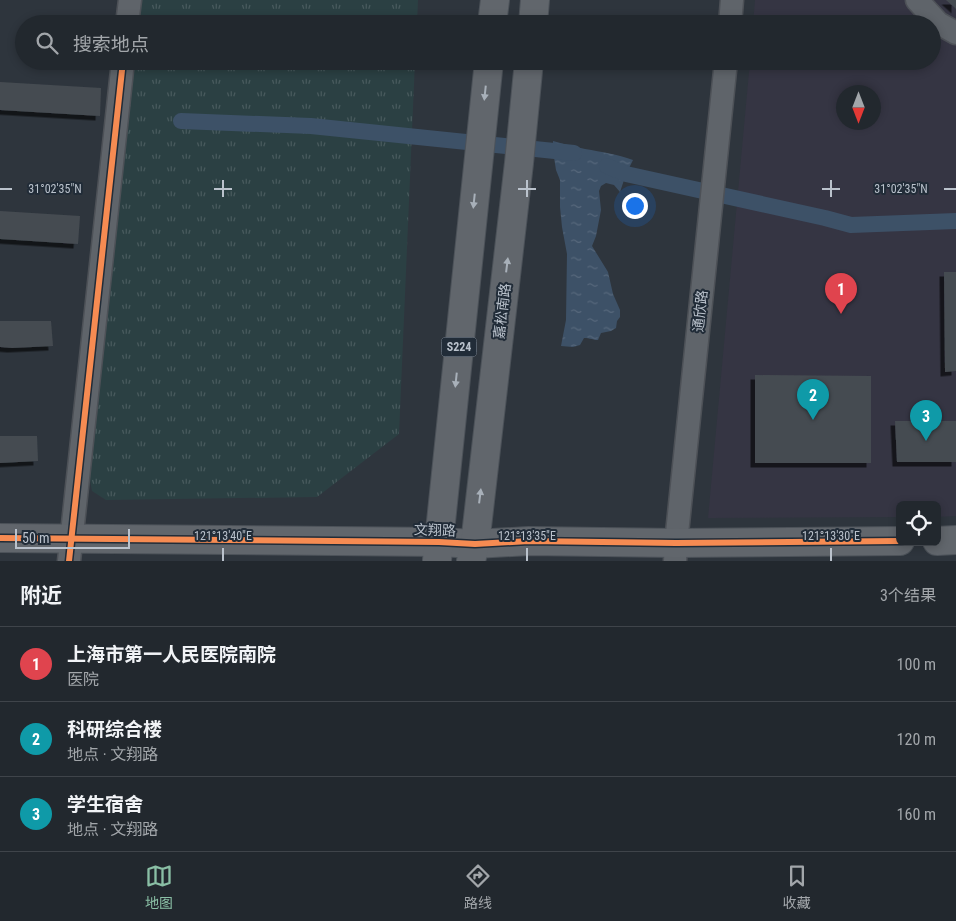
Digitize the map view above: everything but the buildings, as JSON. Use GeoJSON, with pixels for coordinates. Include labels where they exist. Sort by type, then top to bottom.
{"type":"FeatureCollection","features":[{"type":"Feature","properties":{"kind":"main road"},"geometry":{"type":"LineString","coordinates":[[493,15],[495,0]]}},
{"type":"Feature","properties":{"kind":"main road"},"geometry":{"type":"LineString","coordinates":[[534,15],[535,0]]}},
{"type":"Feature","properties":{"kind":"main road","name":"S224"},"geometry":{"type":"LineString","coordinates":[[438,552],[487,70]]}},
{"type":"Feature","properties":{"kind":"main road","name":"嘉松南路"},"geometry":{"type":"LineString","coordinates":[[473,552],[519,163],[528,70]]}},
{"type":"Feature","properties":{"kind":"main road","name":"文翔路"},"geometry":{"type":"LineString","coordinates":[[0,538],[70,549],[438,552],[473,552],[529,541],[675,552],[896,541]]}},
{"type":"Feature","properties":{"kind":"main road"},"geometry":{"type":"LineString","coordinates":[[941,541],[956,540]]}},
{"type":"Feature","properties":{"kind":"street"},"geometry":{"type":"LineString","coordinates":[[128,15],[130,0]]}},
{"type":"Feature","properties":{"kind":"street"},"geometry":{"type":"LineString","coordinates":[[731,15],[732,0]]}},
{"type":"Feature","properties":{"kind":"street"},"geometry":{"type":"LineString","coordinates":[[917,0],[931,15]]}},
{"type":"Feature","properties":{"kind":"street"},"geometry":{"type":"LineString","coordinates":[[941,25],[956,33]]}},
{"type":"Feature","properties":{"kind":"street"},"geometry":{"type":"LineString","coordinates":[[70,549],[122,70]]}},
{"type":"Feature","properties":{"kind":"street","name":"通欣路"},"geometry":{"type":"LineString","coordinates":[[675,552],[725,70]]}},
{"type":"Feature","properties":{"kind":"shaded area"},"geometry":{"type":"Polygon","coordinates":[[[755,0],[956,0],[956,516],[941,517],[941,501],[896,501],[896,517],[708,518],[749,70],[941,70],[941,15],[754,15],[755,0]]]}},
{"type":"Feature","properties":{"kind":"green space"},"geometry":{"type":"Polygon","coordinates":[[[140,0],[418,0],[417,15],[138,15],[140,0]]]}},
{"type":"Feature","properties":{"kind":"green space"},"geometry":{"type":"Polygon","coordinates":[[[132,70],[415,70],[399,434],[317,497],[106,500],[92,491],[88,469],[132,70]]]}},
{"type":"Feature","properties":{"kind":"water"},"geometry":{"type":"Polygon","coordinates":[[[553,141],[633,160],[620,192],[614,185],[606,183],[601,186],[599,191],[601,210],[592,246],[608,272],[613,294],[620,310],[620,317],[616,328],[601,333],[598,340],[584,338],[580,345],[573,347],[561,346],[566,320],[567,254],[560,207],[560,180],[556,170],[553,141]]]}},
{"type":"Feature","properties":{"kind":"waterway"},"geometry":{"type":"LineString","coordinates":[[181,121],[311,126],[574,153]]}},
{"type":"Feature","properties":{"kind":"waterway"},"geometry":{"type":"LineString","coordinates":[[607,166],[626,174],[851,225],[956,221]]}},
{"type":"Feature","properties":{"kind":"cycle path"},"geometry":{"type":"LineString","coordinates":[[69,561],[122,70]]}},
{"type":"Feature","properties":{"kind":"cycle path"},"geometry":{"type":"LineString","coordinates":[[0,538],[439,542],[475,544],[529,541],[676,543],[896,541]]}},
{"type":"Feature","properties":{"kind":"place","name":"上海市第一人民医院南院"},"geometry":{"type":"Point","coordinates":[841,314]}},
{"type":"Feature","properties":{"kind":"place","name":"科研综合楼"},"geometry":{"type":"Point","coordinates":[813,420]}},
{"type":"Feature","properties":{"kind":"place","name":"学生宿舍"},"geometry":{"type":"Point","coordinates":[926,441]}}]}
